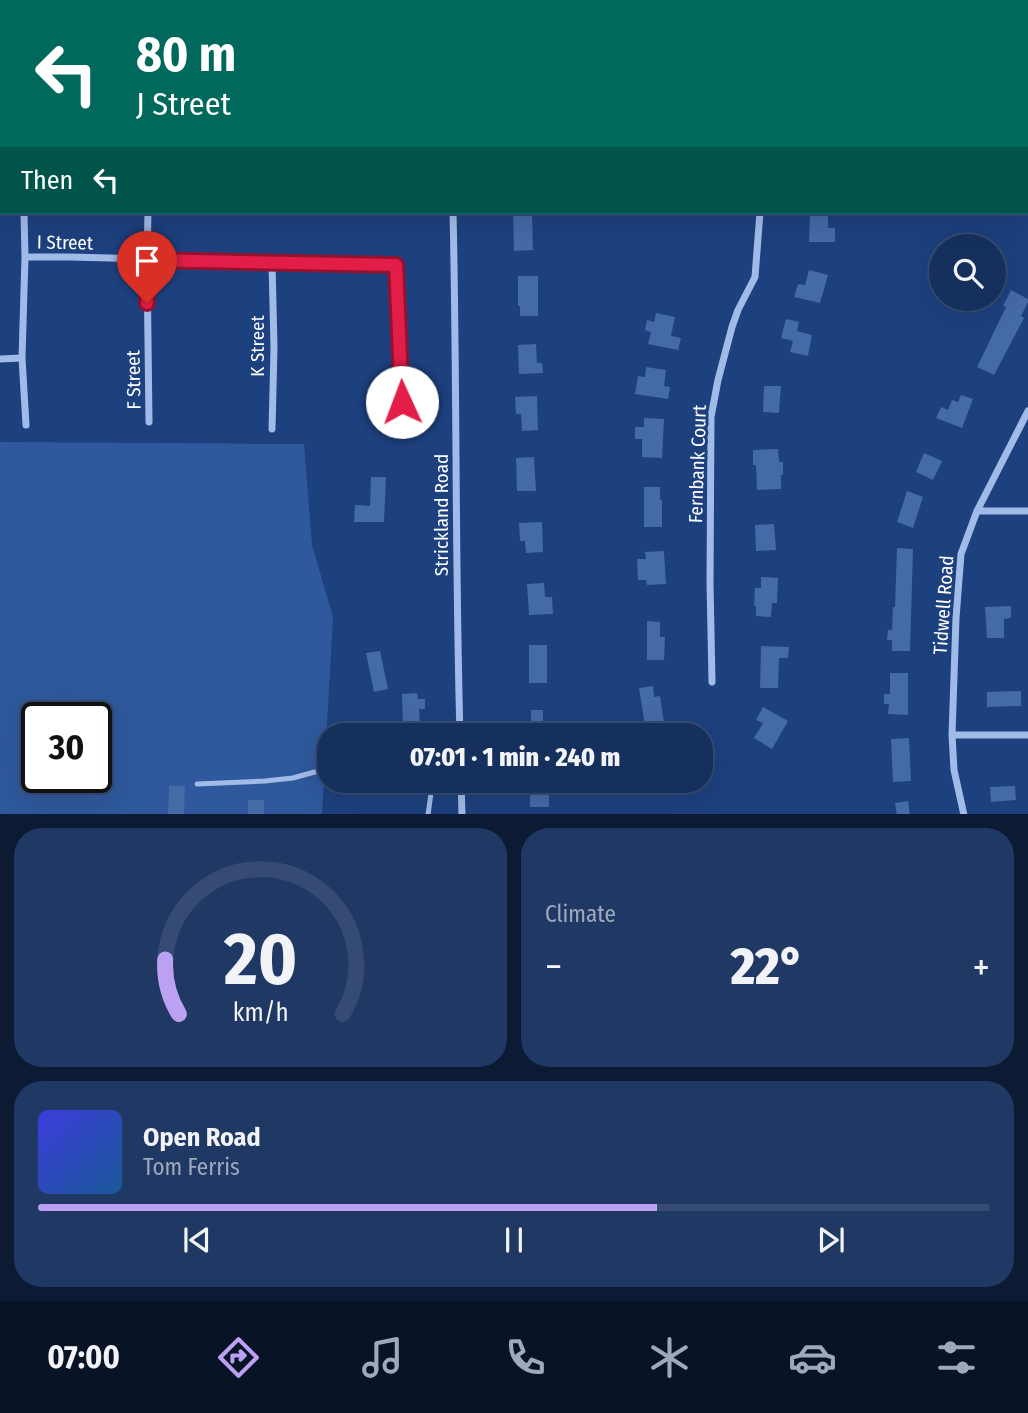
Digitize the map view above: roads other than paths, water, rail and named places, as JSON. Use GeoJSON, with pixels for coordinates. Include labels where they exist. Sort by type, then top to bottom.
{"type":"FeatureCollection","features":[{"type":"Feature","properties":{"kind":"street"},"geometry":{"type":"LineString","coordinates":[[24,214],[22,358],[26,425]]}},
{"type":"Feature","properties":{"kind":"street","name":"F Street"},"geometry":{"type":"LineString","coordinates":[[148,214],[149,422]]}},
{"type":"Feature","properties":{"kind":"street","name":"Strickland Road"},"geometry":{"type":"LineString","coordinates":[[453,214],[456,606],[460,723]]}},
{"type":"Feature","properties":{"kind":"street","name":"Fernbank Court"},"geometry":{"type":"LineString","coordinates":[[712,682],[711,417],[732,327],[755,277],[760,214]]}},
{"type":"Feature","properties":{"kind":"street","name":"I Street"},"geometry":{"type":"LineString","coordinates":[[25,257],[396,265],[402,402]]}},
{"type":"Feature","properties":{"kind":"street","name":"K Street"},"geometry":{"type":"LineString","coordinates":[[272,263],[272,429]]}},
{"type":"Feature","properties":{"kind":"street"},"geometry":{"type":"LineString","coordinates":[[0,359],[22,358]]}},
{"type":"Feature","properties":{"kind":"street","name":"Tidwell Road"},"geometry":{"type":"LineString","coordinates":[[964,814],[954,769],[952,735],[961,554],[977,512],[1028,411]]}},
{"type":"Feature","properties":{"kind":"street"},"geometry":{"type":"LineString","coordinates":[[977,512],[1028,511]]}},
{"type":"Feature","properties":{"kind":"street"},"geometry":{"type":"LineString","coordinates":[[952,735],[1028,735]]}},
{"type":"Feature","properties":{"kind":"street"},"geometry":{"type":"LineString","coordinates":[[461,793],[462,814]]}},
{"type":"Feature","properties":{"kind":"lane"},"geometry":{"type":"LineString","coordinates":[[197,784],[265,781],[293,778],[317,771]]}},
{"type":"Feature","properties":{"kind":"lane"},"geometry":{"type":"LineString","coordinates":[[428,814],[430,793]]}}]}
